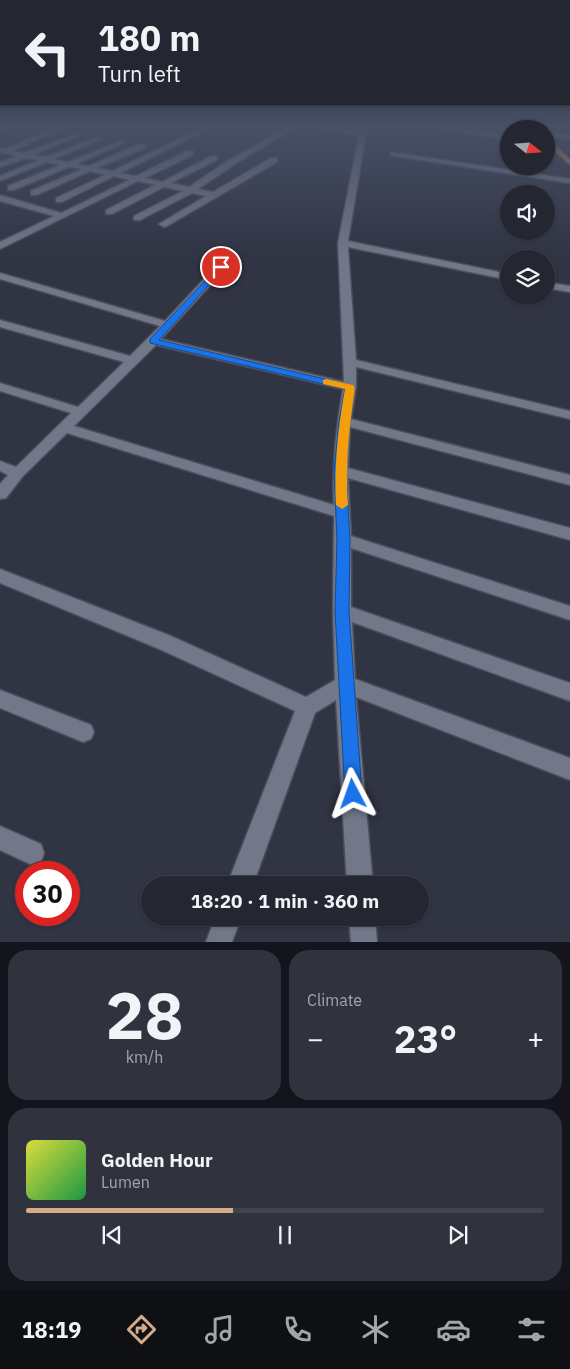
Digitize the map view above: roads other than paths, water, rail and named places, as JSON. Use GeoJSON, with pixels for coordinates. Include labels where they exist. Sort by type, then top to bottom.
{"type":"FeatureCollection","features":[{"type":"Feature","properties":{"kind":"street"},"geometry":{"type":"LineString","coordinates":[[0,179],[21,170]]}},
{"type":"Feature","properties":{"kind":"street"},"geometry":{"type":"LineString","coordinates":[[11,188],[55,170]]}},
{"type":"Feature","properties":{"kind":"street"},"geometry":{"type":"LineString","coordinates":[[34,193],[89,170]]}},
{"type":"Feature","properties":{"kind":"street"},"geometry":{"type":"LineString","coordinates":[[95,170],[214,195]]}},
{"type":"Feature","properties":{"kind":"street"},"geometry":{"type":"LineString","coordinates":[[59,200],[122,170]]}},
{"type":"Feature","properties":{"kind":"street"},"geometry":{"type":"LineString","coordinates":[[0,246],[155,170]]}},
{"type":"Feature","properties":{"kind":"street"},"geometry":{"type":"LineString","coordinates":[[109,212],[191,170]]}},
{"type":"Feature","properties":{"kind":"street"},"geometry":{"type":"LineString","coordinates":[[137,218],[191,190],[220,170]]}},
{"type":"Feature","properties":{"kind":"street"},"geometry":{"type":"LineString","coordinates":[[164,224],[257,170]]}},
{"type":"Feature","properties":{"kind":"street"},"geometry":{"type":"LineString","coordinates":[[357,170],[343,243],[350,388],[344,421],[340,471],[345,684],[359,876]]}},
{"type":"Feature","properties":{"kind":"street"},"geometry":{"type":"LineString","coordinates":[[498,170],[570,181]]}},
{"type":"Feature","properties":{"kind":"street"},"geometry":{"type":"LineString","coordinates":[[0,198],[62,216]]}},
{"type":"Feature","properties":{"kind":"street"},"geometry":{"type":"LineString","coordinates":[[343,243],[500,275]]}},
{"type":"Feature","properties":{"kind":"street"},"geometry":{"type":"LineString","coordinates":[[0,494],[18,473],[153,341],[221,267]]}},
{"type":"Feature","properties":{"kind":"street"},"geometry":{"type":"LineString","coordinates":[[0,276],[168,325]]}},
{"type":"Feature","properties":{"kind":"street"},"geometry":{"type":"LineString","coordinates":[[0,287],[13,280]]}},
{"type":"Feature","properties":{"kind":"street"},"geometry":{"type":"LineString","coordinates":[[555,287],[570,290]]}},
{"type":"Feature","properties":{"kind":"street"},"geometry":{"type":"LineString","coordinates":[[0,323],[133,361]]}},
{"type":"Feature","properties":{"kind":"street"},"geometry":{"type":"LineString","coordinates":[[153,341],[350,388]]}},
{"type":"Feature","properties":{"kind":"street"},"geometry":{"type":"LineString","coordinates":[[350,362],[570,415]]}},
{"type":"Feature","properties":{"kind":"street"},"geometry":{"type":"LineString","coordinates":[[0,387],[81,412]]}},
{"type":"Feature","properties":{"kind":"street"},"geometry":{"type":"LineString","coordinates":[[344,421],[570,480]]}},
{"type":"Feature","properties":{"kind":"street"},"geometry":{"type":"LineString","coordinates":[[64,428],[342,514]]}},
{"type":"Feature","properties":{"kind":"street"},"geometry":{"type":"LineString","coordinates":[[0,466],[18,473]]}},
{"type":"Feature","properties":{"kind":"street"},"geometry":{"type":"LineString","coordinates":[[340,471],[570,534]]}},
{"type":"Feature","properties":{"kind":"street"},"geometry":{"type":"LineString","coordinates":[[343,539],[570,613]]}},
{"type":"Feature","properties":{"kind":"street"},"geometry":{"type":"LineString","coordinates":[[0,576],[164,642],[307,708]]}},
{"type":"Feature","properties":{"kind":"street"},"geometry":{"type":"LineString","coordinates":[[342,611],[570,692]]}},
{"type":"Feature","properties":{"kind":"street"},"geometry":{"type":"LineString","coordinates":[[243,876],[307,708],[345,684]]}},
{"type":"Feature","properties":{"kind":"street"},"geometry":{"type":"LineString","coordinates":[[345,684],[570,769]]}},
{"type":"Feature","properties":{"kind":"street"},"geometry":{"type":"LineString","coordinates":[[0,699],[83,732]]}},
{"type":"Feature","properties":{"kind":"street"},"geometry":{"type":"LineString","coordinates":[[0,838],[32,853]]}},
{"type":"Feature","properties":{"kind":"street"},"geometry":{"type":"LineString","coordinates":[[219,942],[225,926]]}},
{"type":"Feature","properties":{"kind":"street"},"geometry":{"type":"LineString","coordinates":[[363,926],[364,942]]}}]}
